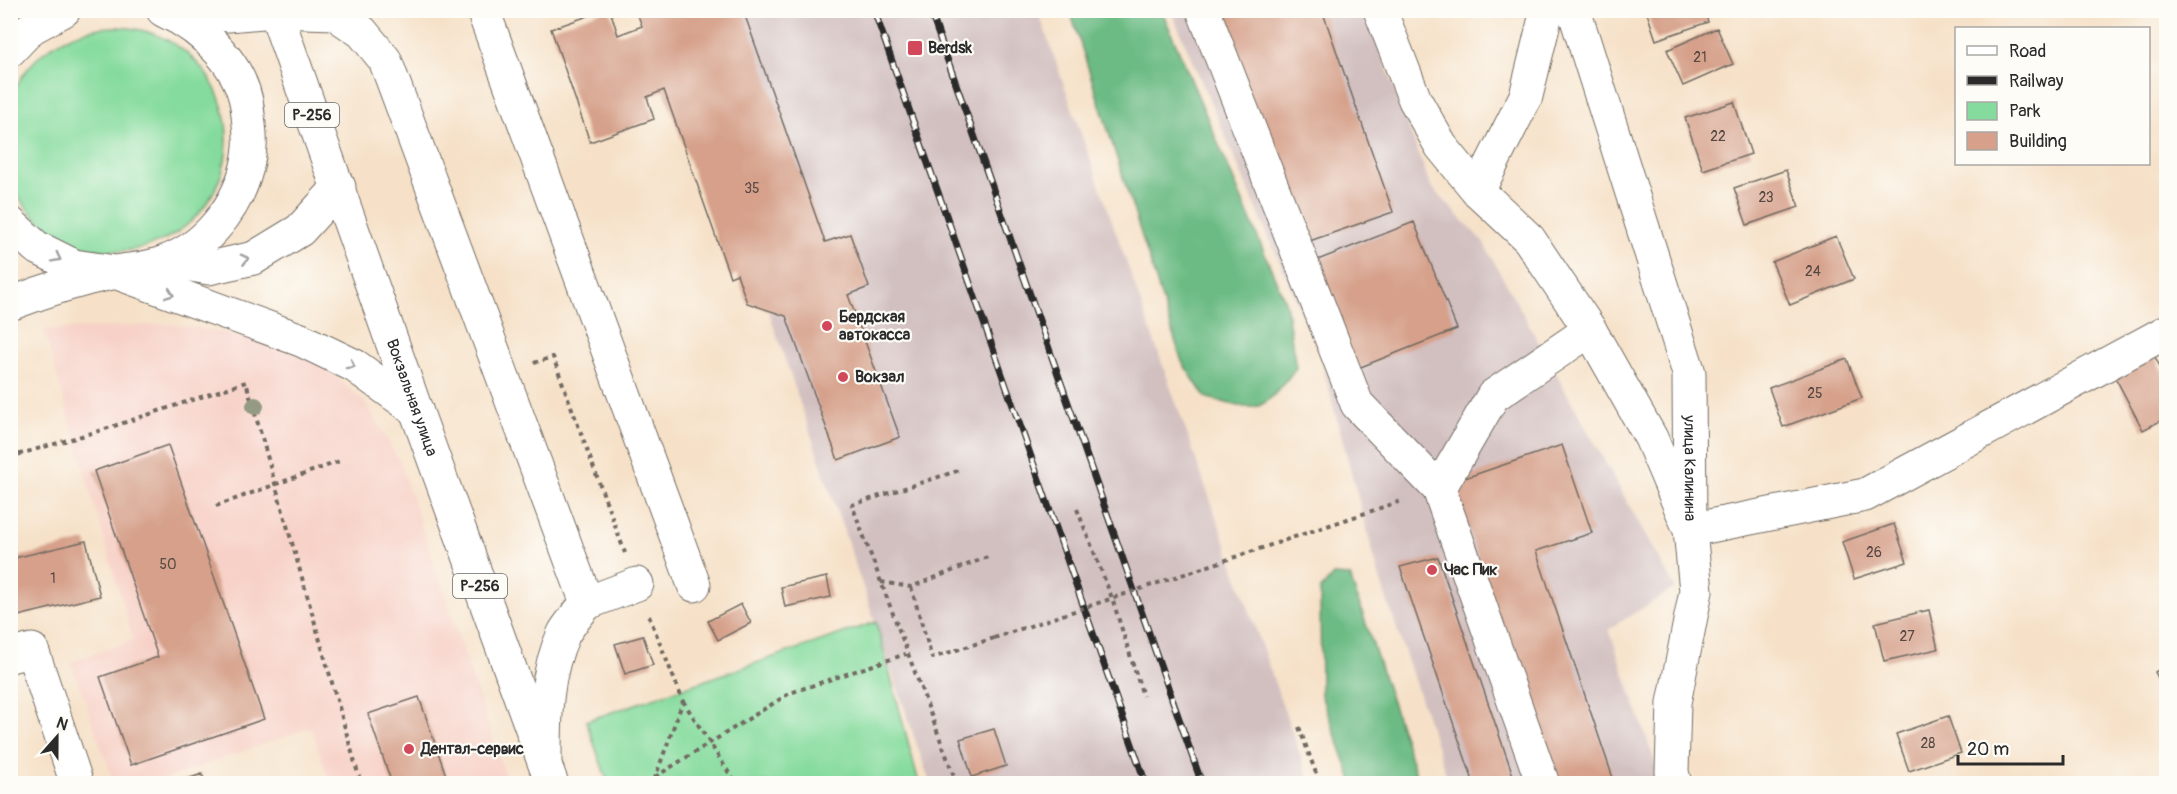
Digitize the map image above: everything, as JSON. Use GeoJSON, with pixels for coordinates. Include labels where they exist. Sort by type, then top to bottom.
{"type":"FeatureCollection","features":[{"type":"Feature","properties":{"kind":"main road"},"geometry":{"type":"LineString","coordinates":[[10,50],[31,28],[64,10]]}},
{"type":"Feature","properties":{"kind":"main road"},"geometry":{"type":"LineString","coordinates":[[10,304],[116,272],[142,270],[167,261],[199,243],[225,216],[242,183],[250,147],[248,110],[236,75],[214,44],[186,21],[163,10]]}},
{"type":"Feature","properties":{"kind":"main road"},"geometry":{"type":"LineString","coordinates":[[483,10],[694,585]]}},
{"type":"Feature","properties":{"kind":"main road"},"geometry":{"type":"LineString","coordinates":[[1203,10],[1358,404],[1439,489],[1543,783]]}},
{"type":"Feature","properties":{"kind":"main road"},"geometry":{"type":"LineString","coordinates":[[1380,10],[1415,99],[1441,146],[1478,191],[1529,239],[1590,330],[1651,438],[1690,530],[1696,591],[1674,703],[1672,772],[1675,783]]}},
{"type":"Feature","properties":{"kind":"main road"},"geometry":{"type":"LineString","coordinates":[[1478,191],[1526,96],[1547,10]]}},
{"type":"Feature","properties":{"kind":"main road","name":"улица Калинина"},"geometry":{"type":"LineString","coordinates":[[1574,10],[1689,373],[1690,530],[1865,495],[2166,332]]}},
{"type":"Feature","properties":{"kind":"main road"},"geometry":{"type":"LineString","coordinates":[[214,13],[275,11],[334,13],[362,32],[385,60],[587,603]]}},
{"type":"Feature","properties":{"kind":"main road","name":"Вокзальная улица"},"geometry":{"type":"LineString","coordinates":[[275,11],[416,410],[548,773]]}},
{"type":"Feature","properties":{"kind":"main road"},"geometry":{"type":"LineString","coordinates":[[214,13],[286,42]]}},
{"type":"Feature","properties":{"kind":"main road"},"geometry":{"type":"LineString","coordinates":[[167,261],[209,268],[254,258],[300,230],[339,188]]}},
{"type":"Feature","properties":{"kind":"main road"},"geometry":{"type":"LineString","coordinates":[[10,223],[36,247],[74,266],[116,272],[301,340],[355,366],[416,410]]}},
{"type":"Feature","properties":{"kind":"main road"},"geometry":{"type":"LineString","coordinates":[[1439,489],[1494,396],[1590,330]]}},
{"type":"Feature","properties":{"kind":"main road"},"geometry":{"type":"LineString","coordinates":[[548,773],[545,698],[553,662],[565,631],[587,603],[637,584]]}},
{"type":"Feature","properties":{"kind":"main road"},"geometry":{"type":"LineString","coordinates":[[10,656],[32,650],[77,783]]}},
{"type":"Feature","properties":{"kind":"path"},"geometry":{"type":"LineString","coordinates":[[10,457],[102,430],[246,382],[361,783]]}},
{"type":"Feature","properties":{"kind":"path"},"geometry":{"type":"LineString","coordinates":[[216,506],[340,461]]}},
{"type":"Feature","properties":{"kind":"path"},"geometry":{"type":"LineString","coordinates":[[957,783],[906,654],[852,505],[960,470]]}},
{"type":"Feature","properties":{"kind":"path"},"geometry":{"type":"LineString","coordinates":[[911,587],[932,658],[1388,506]]}},
{"type":"Feature","properties":{"kind":"path"},"geometry":{"type":"LineString","coordinates":[[1077,508],[1112,598],[1143,696]]}},
{"type":"Feature","properties":{"kind":"path"},"geometry":{"type":"LineString","coordinates":[[880,582],[911,587],[990,556]]}},
{"type":"Feature","properties":{"kind":"path"},"geometry":{"type":"LineString","coordinates":[[637,584],[683,701],[708,744],[736,783]]}},
{"type":"Feature","properties":{"kind":"path"},"geometry":{"type":"LineString","coordinates":[[655,777],[790,693],[906,654]]}},
{"type":"Feature","properties":{"kind":"path"},"geometry":{"type":"LineString","coordinates":[[657,783],[655,777],[683,701]]}},
{"type":"Feature","properties":{"kind":"path"},"geometry":{"type":"LineString","coordinates":[[1299,726],[1320,783]]}},
{"type":"Feature","properties":{"kind":"shaded area"},"geometry":{"type":"Polygon","coordinates":[[[666,11],[1038,11],[1310,783],[930,783],[666,11]]]}},
{"type":"Feature","properties":{"kind":"shaded area"},"geometry":{"type":"Polygon","coordinates":[[[1171,11],[1366,11],[1430,185],[1483,242],[1675,588],[1609,629],[1662,783],[1449,783],[1380,579],[1319,353],[1171,11]]]}},
{"type":"Feature","properties":{"kind":"shaded area"},"geometry":{"type":"Polygon","coordinates":[[[168,324],[258,338],[323,365],[366,403],[400,462],[508,783],[330,783],[311,727],[154,783],[114,783],[71,662],[133,640],[44,330],[168,324]]]}},
{"type":"Feature","properties":{"kind":"green space"},"geometry":{"type":"Polygon","coordinates":[[[1070,11],[1162,11],[1286,304],[1296,368],[1274,395],[1258,406],[1238,406],[1205,397],[1182,362],[1070,11]]]}},
{"type":"Feature","properties":{"kind":"green space"},"geometry":{"type":"Polygon","coordinates":[[[115,27],[137,29],[168,40],[194,60],[214,86],[225,117],[227,139],[225,161],[214,192],[194,218],[168,238],[137,249],[115,251],[93,249],[62,238],[36,218],[16,192],[5,161],[3,139],[5,117],[16,86],[36,60],[62,40],[93,29],[115,27]]]}},
{"type":"Feature","properties":{"kind":"green space"},"geometry":{"type":"Polygon","coordinates":[[[1333,575],[1350,576],[1419,783],[1353,783],[1321,695],[1320,590],[1333,575]]]}},
{"type":"Feature","properties":{"kind":"green space"},"geometry":{"type":"Polygon","coordinates":[[[876,622],[919,783],[608,783],[586,721],[876,622]]]}},
{"type":"Feature","properties":{"kind":"building"},"geometry":{"type":"Polygon","coordinates":[[[610,10],[618,35],[642,26],[636,10],[743,10],[825,242],[850,234],[869,287],[848,295],[900,437],[838,460],[786,316],[747,303],[737,274],[730,277],[664,90],[647,97],[654,119],[590,142],[551,29],[610,10]]]}},
{"type":"Feature","properties":{"kind":"building"},"geometry":{"type":"Polygon","coordinates":[[[1218,10],[1322,10],[1393,212],[1301,244],[1218,10]]]}},
{"type":"Feature","properties":{"kind":"building"},"geometry":{"type":"Polygon","coordinates":[[[1646,10],[1704,10],[1708,22],[1656,40],[1646,10]]]}},
{"type":"Feature","properties":{"kind":"building"},"geometry":{"type":"Polygon","coordinates":[[[1717,28],[1733,64],[1683,86],[1667,50],[1717,28]]]}},
{"type":"Feature","properties":{"kind":"building"},"geometry":{"type":"Polygon","coordinates":[[[1734,102],[1751,154],[1703,170],[1685,118],[1734,102]]]}},
{"type":"Feature","properties":{"kind":"building"},"geometry":{"type":"Polygon","coordinates":[[[1786,170],[1799,207],[1747,225],[1734,188],[1786,170]]]}},
{"type":"Feature","properties":{"kind":"building"},"geometry":{"type":"Polygon","coordinates":[[[1414,222],[1457,329],[1348,372],[1305,265],[1414,222]]]}},
{"type":"Feature","properties":{"kind":"building"},"geometry":{"type":"Polygon","coordinates":[[[1836,236],[1854,279],[1790,305],[1772,262],[1836,236]]]}},
{"type":"Feature","properties":{"kind":"building"},"geometry":{"type":"Polygon","coordinates":[[[2154,355],[2166,378],[2166,418],[2143,430],[2114,375],[2154,355]]]}},
{"type":"Feature","properties":{"kind":"building"},"geometry":{"type":"Polygon","coordinates":[[[1847,359],[1862,398],[1783,427],[1769,388],[1847,359]]]}},
{"type":"Feature","properties":{"kind":"building"},"geometry":{"type":"Polygon","coordinates":[[[168,445],[264,719],[131,765],[100,677],[158,657],[94,471],[168,445]]]}},
{"type":"Feature","properties":{"kind":"building"},"geometry":{"type":"Polygon","coordinates":[[[1562,445],[1592,533],[1536,551],[1615,784],[1555,784],[1453,482],[1562,445]]]}},
{"type":"Feature","properties":{"kind":"building"},"geometry":{"type":"Polygon","coordinates":[[[1894,524],[1907,562],[1854,579],[1842,542],[1894,524]]]}},
{"type":"Feature","properties":{"kind":"building"},"geometry":{"type":"Polygon","coordinates":[[[86,541],[100,596],[10,618],[10,559],[86,541]]]}},
{"type":"Feature","properties":{"kind":"building"},"geometry":{"type":"Polygon","coordinates":[[[1438,557],[1516,784],[1474,784],[1400,567],[1438,557]]]}},
{"type":"Feature","properties":{"kind":"building"},"geometry":{"type":"Polygon","coordinates":[[[827,577],[831,597],[785,607],[781,587],[827,577]]]}},
{"type":"Feature","properties":{"kind":"building"},"geometry":{"type":"Polygon","coordinates":[[[741,604],[751,623],[718,640],[708,621],[741,604]]]}},
{"type":"Feature","properties":{"kind":"building"},"geometry":{"type":"Polygon","coordinates":[[[1929,610],[1938,649],[1884,661],[1875,623],[1929,610]]]}},
{"type":"Feature","properties":{"kind":"building"},"geometry":{"type":"Polygon","coordinates":[[[643,636],[653,665],[625,674],[615,644],[643,636]]]}},
{"type":"Feature","properties":{"kind":"building"},"geometry":{"type":"Polygon","coordinates":[[[2166,665],[2166,693],[2155,672],[2166,665]]]}},
{"type":"Feature","properties":{"kind":"building","name":"Дентал-сервис"},"geometry":{"type":"Polygon","coordinates":[[[419,697],[449,784],[392,784],[368,714],[419,697]]]}},
{"type":"Feature","properties":{"kind":"building"},"geometry":{"type":"Polygon","coordinates":[[[1948,716],[1961,753],[1909,771],[1896,734],[1948,716]]]}},
{"type":"Feature","properties":{"kind":"building"},"geometry":{"type":"Polygon","coordinates":[[[994,729],[1006,766],[972,777],[960,739],[994,729]]]}},
{"type":"Feature","properties":{"kind":"building"},"geometry":{"type":"Polygon","coordinates":[[[202,774],[205,784],[176,784],[176,783],[202,774]]]}},
{"type":"Feature","properties":{"kind":"railway"},"geometry":{"type":"LineString","coordinates":[[874,10],[1146,784]]}},
{"type":"Feature","properties":{"kind":"railway"},"geometry":{"type":"LineString","coordinates":[[930,10],[1202,784]]}},
{"type":"Feature","properties":{"kind":"place","name":"Berdsk"},"geometry":{"type":"Point","coordinates":[915,48]}},
{"type":"Feature","properties":{"kind":"place","name":"Бердская автокасса"},"geometry":{"type":"Point","coordinates":[827,326]}},
{"type":"Feature","properties":{"kind":"place","name":"Вокзал"},"geometry":{"type":"Point","coordinates":[843,377]}},
{"type":"Feature","properties":{"kind":"place","name":"Час Пик"},"geometry":{"type":"Point","coordinates":[1432,570]}},
{"type":"Feature","properties":{"kind":"place","name":"Дентал-сервис"},"geometry":{"type":"Point","coordinates":[409,749]}}]}
